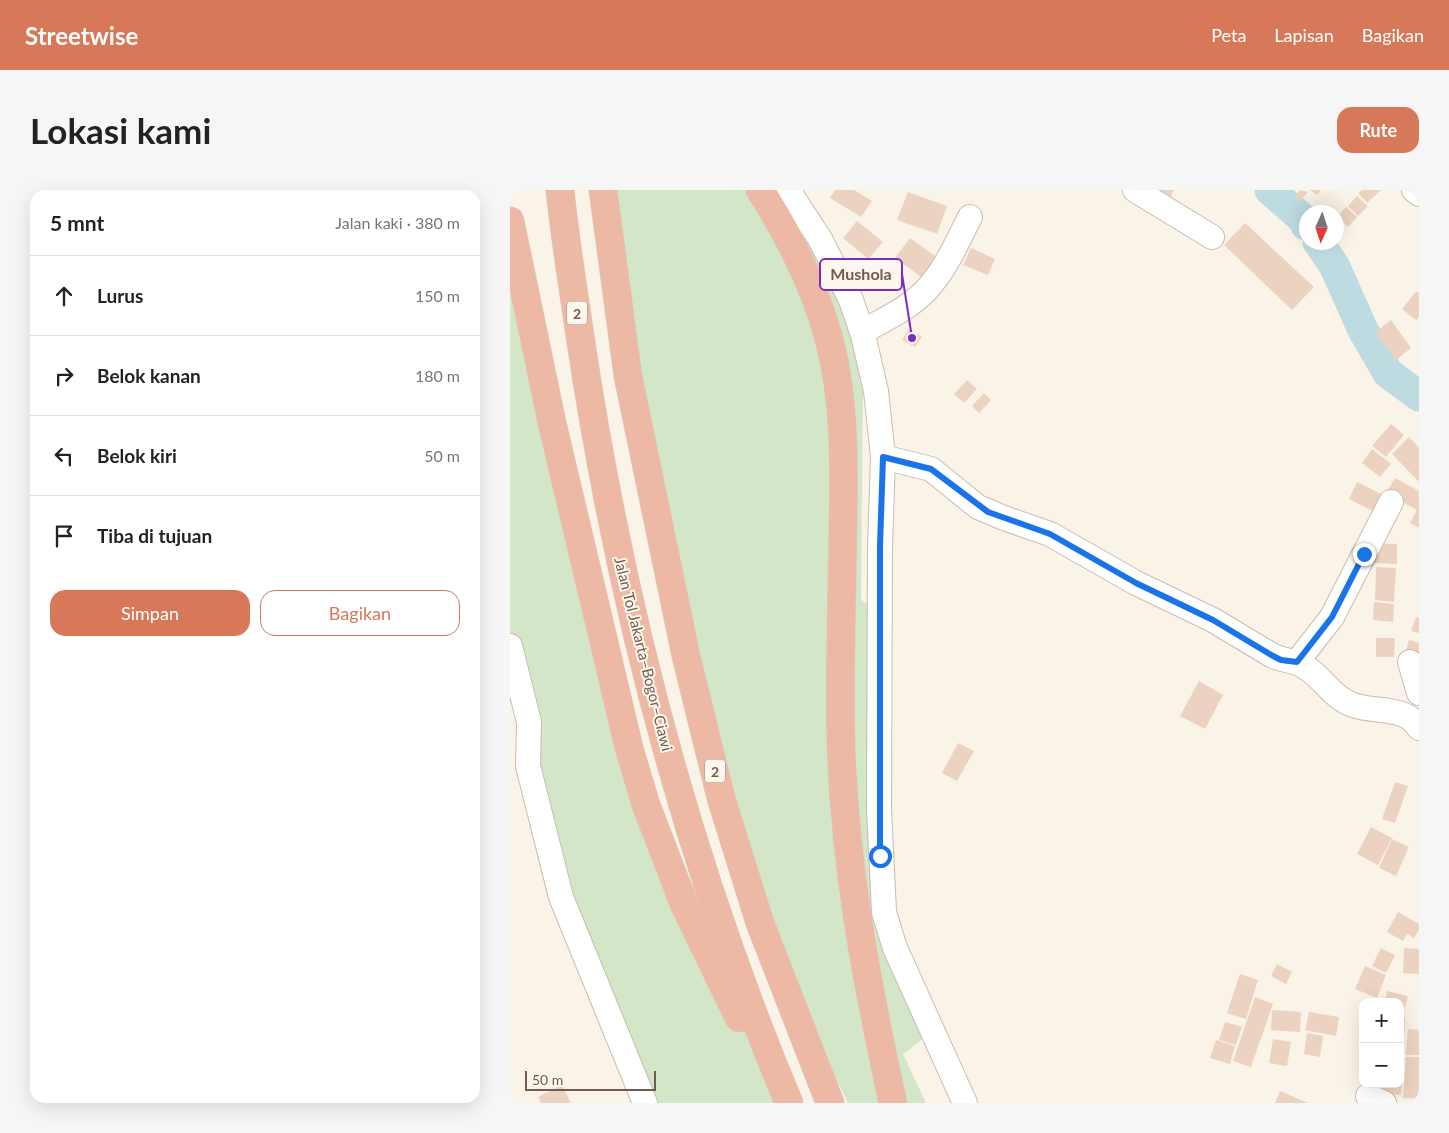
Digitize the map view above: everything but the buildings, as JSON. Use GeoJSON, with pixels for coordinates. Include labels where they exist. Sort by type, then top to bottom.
{"type":"FeatureCollection","features":[{"type":"Feature","properties":{"kind":"highway","name":"Jalan Tol Jakarta–Bogor–Ciawi"},"geometry":{"type":"LineString","coordinates":[[560,190],[596,435],[619,558],[639,645],[661,728],[697,847],[741,981],[789,1103]]}},
{"type":"Feature","properties":{"kind":"highway","name":"2"},"geometry":{"type":"LineString","coordinates":[[603,190],[628,376],[686,656],[722,798],[760,923],[830,1103]]}},
{"type":"Feature","properties":{"kind":"highway"},"geometry":{"type":"LineString","coordinates":[[760,190],[780,221],[814,296],[830,343],[837,380],[843,464],[841,745],[845,818],[862,952],[893,1103]]}},
{"type":"Feature","properties":{"kind":"highway"},"geometry":{"type":"LineString","coordinates":[[510,221],[552,423],[630,748],[646,805],[670,872],[702,944],[785,1103]]}},
{"type":"Feature","properties":{"kind":"street"},"geometry":{"type":"LineString","coordinates":[[788,190],[834,264],[852,300],[862,332],[876,391],[883,457],[880,546],[879,809],[884,912],[895,948],[964,1103]]}},
{"type":"Feature","properties":{"kind":"street"},"geometry":{"type":"LineString","coordinates":[[1135,190],[1212,237]]}},
{"type":"Feature","properties":{"kind":"street"},"geometry":{"type":"LineString","coordinates":[[1414,190],[1419,194]]}},
{"type":"Feature","properties":{"kind":"street"},"geometry":{"type":"LineString","coordinates":[[862,332],[917,299],[930,287],[951,255],[970,217]]}},
{"type":"Feature","properties":{"kind":"street"},"geometry":{"type":"LineString","coordinates":[[883,457],[931,469],[988,512],[1050,534],[1136,583],[1213,620],[1273,656],[1281,660],[1297,662],[1315,674],[1339,700],[1361,708],[1386,710],[1408,716],[1419,728]]}},
{"type":"Feature","properties":{"kind":"street"},"geometry":{"type":"LineString","coordinates":[[1297,662],[1332,617],[1392,502]]}},
{"type":"Feature","properties":{"kind":"street"},"geometry":{"type":"LineString","coordinates":[[510,646],[529,722],[528,766],[560,897],[645,1103]]}},
{"type":"Feature","properties":{"kind":"street"},"geometry":{"type":"LineString","coordinates":[[1410,662],[1419,693]]}},
{"type":"Feature","properties":{"kind":"street"},"geometry":{"type":"LineString","coordinates":[[1419,715],[1419,728]]}},
{"type":"Feature","properties":{"kind":"green space"},"geometry":{"type":"Polygon","coordinates":[[[603,190],[789,190],[844,302],[863,386],[861,600],[878,612],[880,904],[923,1039],[903,1054],[926,1103],[848,1103],[760,923],[721,798],[603,190]]]}},
{"type":"Feature","properties":{"kind":"green space"},"geometry":{"type":"Polygon","coordinates":[[[510,221],[629,748],[785,1103],[657,1103],[576,903],[510,646],[510,221]]]}},
{"type":"Feature","properties":{"kind":"waterway"},"geometry":{"type":"LineString","coordinates":[[1270,190],[1299,215]]}},
{"type":"Feature","properties":{"kind":"waterway"},"geometry":{"type":"LineString","coordinates":[[1324,250],[1334,265],[1363,330],[1388,373],[1419,396]]}},
{"type":"Feature","properties":{"kind":"place","name":"Mushola"},"geometry":{"type":"Point","coordinates":[912,338]}},
{"type":"Feature","properties":{"kind":"route"},"geometry":{"type":"LineString","coordinates":[[880,856],[880,546],[883,457],[922,465],[931,469],[940,474],[978,507],[1004,518],[1034,526],[1050,534],[1136,583],[1213,620],[1281,660],[1297,662],[1332,617],[1364,554]]}}]}
